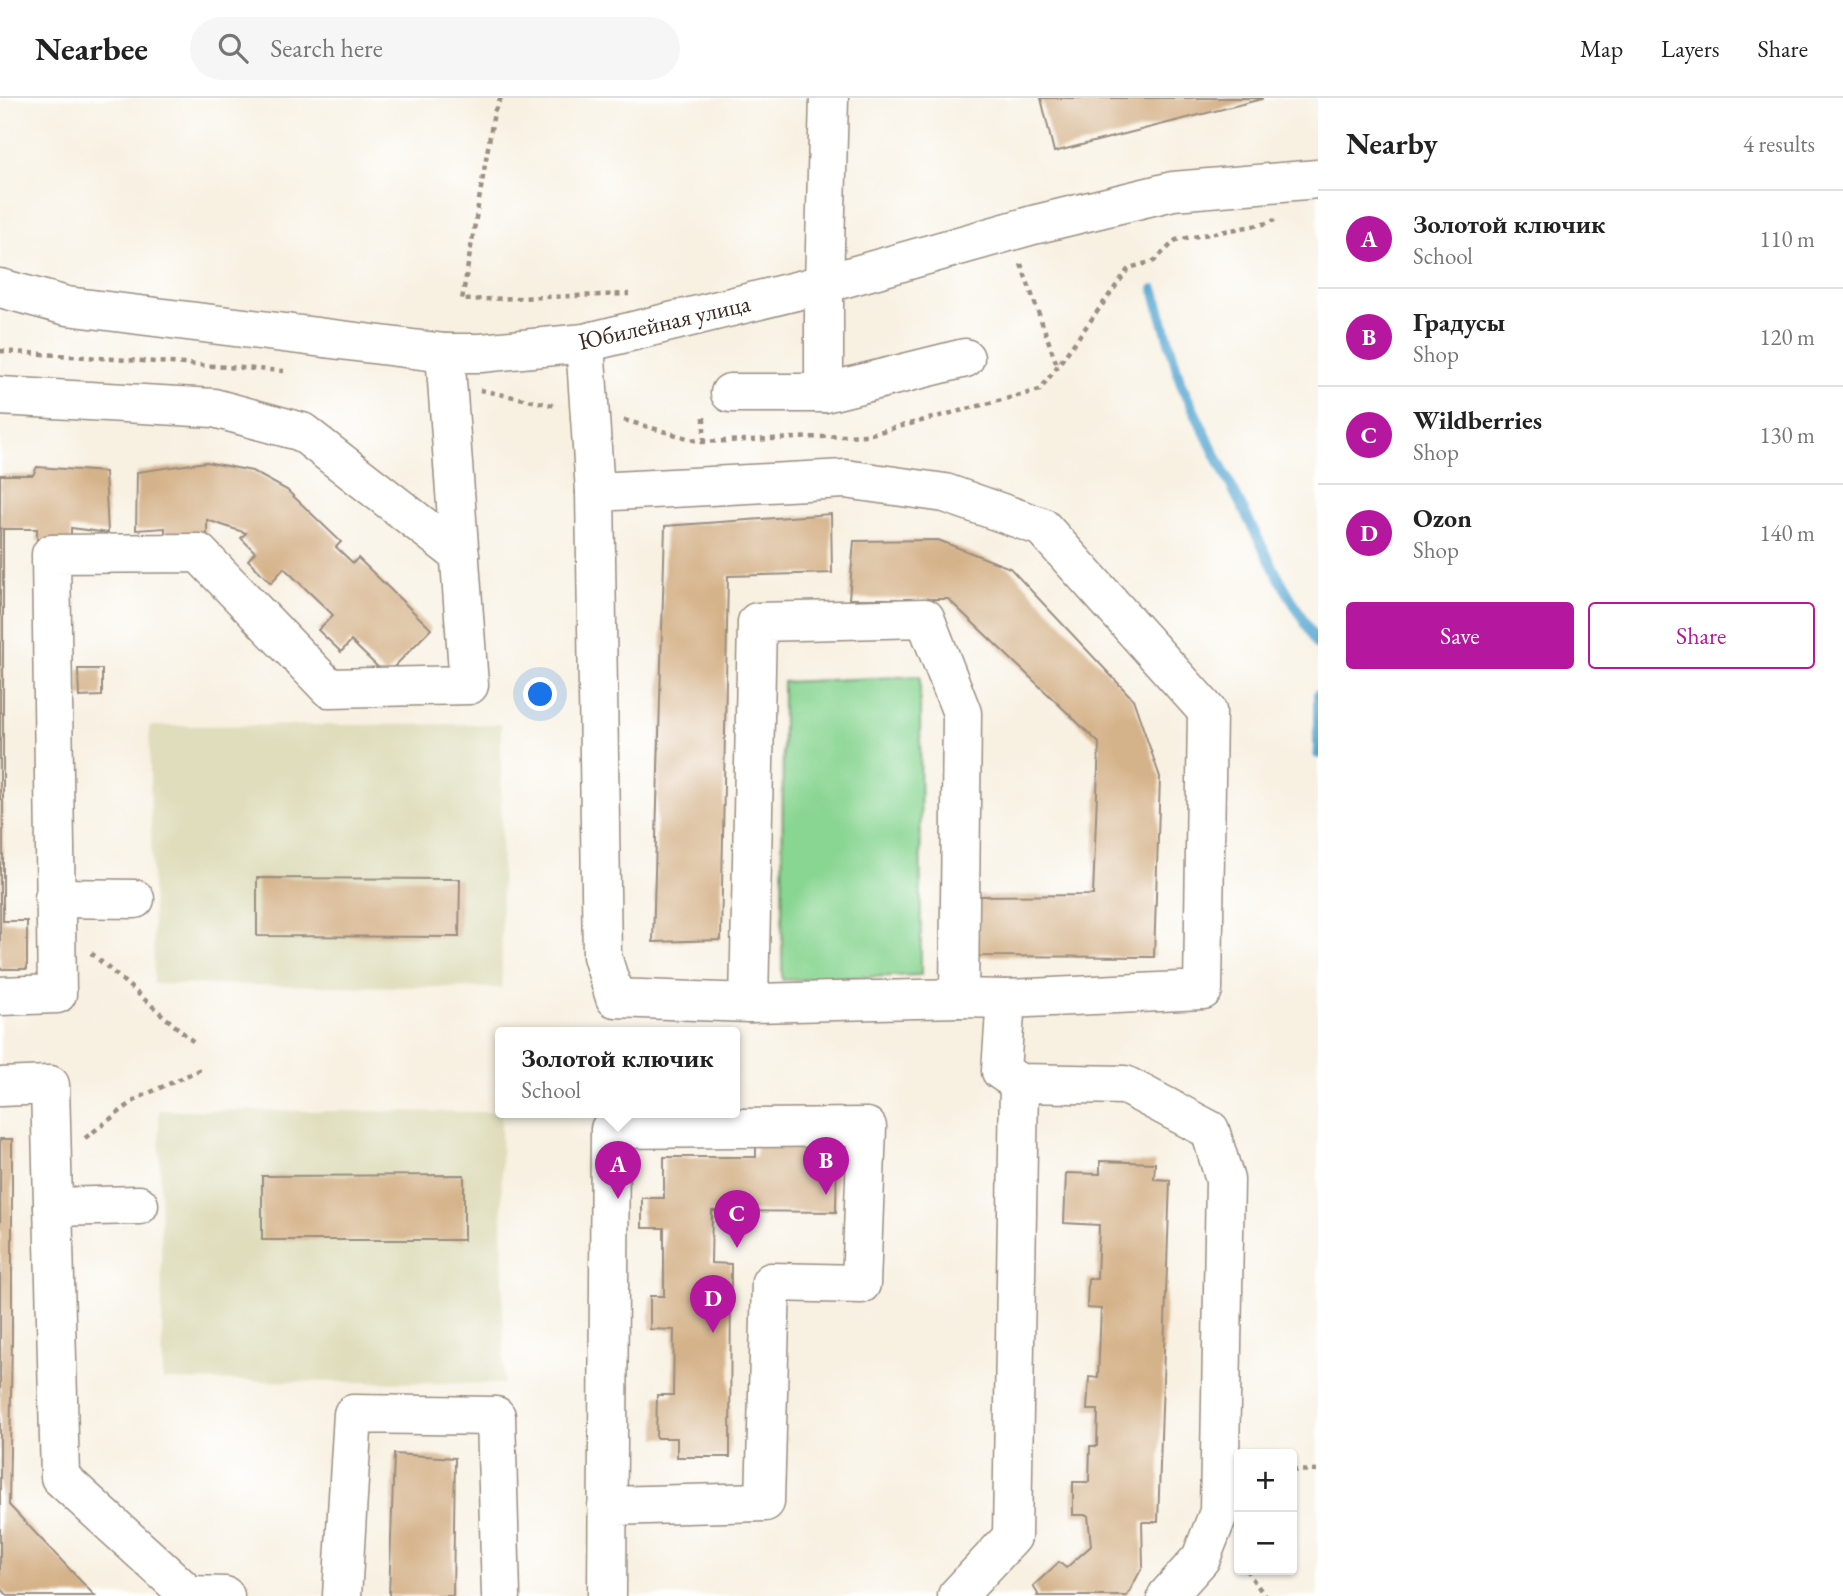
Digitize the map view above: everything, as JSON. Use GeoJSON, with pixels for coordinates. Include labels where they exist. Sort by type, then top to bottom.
{"type":"FeatureCollection","features":[{"type":"Feature","properties":{"kind":"street"},"geometry":{"type":"LineString","coordinates":[[824,393],[824,284],[830,98]]}},
{"type":"Feature","properties":{"kind":"street","name":"Юбилейная улица"},"geometry":{"type":"LineString","coordinates":[[0,288],[67,306],[447,368],[481,353],[585,343],[824,284],[1013,230],[1173,191],[1318,179]]}},
{"type":"Feature","properties":{"kind":"street"},"geometry":{"type":"LineString","coordinates":[[585,343],[594,492],[602,942],[603,956],[615,998],[749,1003],[1006,999],[1203,990],[1207,711],[1042,527],[945,493],[845,479],[594,492]]}},
{"type":"Feature","properties":{"kind":"street"},"geometry":{"type":"LineString","coordinates":[[730,393],[824,393],[965,358]]}},
{"type":"Feature","properties":{"kind":"street"},"geometry":{"type":"LineString","coordinates":[[0,996],[57,994],[51,554],[199,553],[329,688],[469,685],[447,368]]}},
{"type":"Feature","properties":{"kind":"street"},"geometry":{"type":"LineString","coordinates":[[0,396],[214,408],[302,432],[460,555]]}},
{"type":"Feature","properties":{"kind":"street"},"geometry":{"type":"LineString","coordinates":[[749,1003],[757,622],[925,618],[962,713],[959,998]]}},
{"type":"Feature","properties":{"kind":"street"},"geometry":{"type":"LineString","coordinates":[[55,910],[135,899]]}},
{"type":"Feature","properties":{"kind":"street"},"geometry":{"type":"LineString","coordinates":[[1006,999],[1001,1071],[1019,1083],[1125,1085],[1210,1130],[1225,1180],[1219,1512],[1201,1558],[1167,1596]]}},
{"type":"Feature","properties":{"kind":"street"},"geometry":{"type":"LineString","coordinates":[[957,1596],[1012,1537],[1019,1083]]}},
{"type":"Feature","properties":{"kind":"street"},"geometry":{"type":"LineString","coordinates":[[0,1087],[50,1085],[60,1477],[189,1595],[225,1596]]}},
{"type":"Feature","properties":{"kind":"street"},"geometry":{"type":"LineString","coordinates":[[607,1506],[765,1502],[771,1282],[862,1284],[867,1127],[610,1129],[607,1506],[607,1596]]}},
{"type":"Feature","properties":{"kind":"street"},"geometry":{"type":"LineString","coordinates":[[53,1207],[139,1205]]}},
{"type":"Feature","properties":{"kind":"street"},"geometry":{"type":"LineString","coordinates":[[342,1596],[353,1413],[496,1416],[501,1596]]}},
{"type":"Feature","properties":{"kind":"path"},"geometry":{"type":"LineString","coordinates":[[500,98],[494,112],[462,300],[629,294]]}},
{"type":"Feature","properties":{"kind":"path"},"geometry":{"type":"LineString","coordinates":[[1176,240],[1264,223],[1286,215]]}},
{"type":"Feature","properties":{"kind":"path"},"geometry":{"type":"LineString","coordinates":[[1013,230],[1020,261],[1058,366]]}},
{"type":"Feature","properties":{"kind":"path"},"geometry":{"type":"LineString","coordinates":[[0,351],[285,371]]}},
{"type":"Feature","properties":{"kind":"path"},"geometry":{"type":"LineString","coordinates":[[447,368],[539,403]]}},
{"type":"Feature","properties":{"kind":"path"},"geometry":{"type":"LineString","coordinates":[[55,910],[196,1044]]}},
{"type":"Feature","properties":{"kind":"path"},"geometry":{"type":"LineString","coordinates":[[52,1162],[138,1098],[201,1069]]}},
{"type":"Feature","properties":{"kind":"path"},"geometry":{"type":"LineString","coordinates":[[1297,1470],[1318,1471]]}},
{"type":"Feature","properties":{"kind":"path"},"geometry":{"type":"LineString","coordinates":[[1250,1575],[1265,1596]]}},
{"type":"Feature","properties":{"kind":"shaded area"},"geometry":{"type":"Polygon","coordinates":[[[501,724],[502,988],[154,984],[149,726],[501,724]]]}},
{"type":"Feature","properties":{"kind":"shaded area"},"geometry":{"type":"Polygon","coordinates":[[[159,1110],[495,1112],[495,1118],[501,1118],[504,1384],[163,1380],[159,1110]]]}},
{"type":"Feature","properties":{"kind":"green space"},"geometry":{"type":"Polygon","coordinates":[[[920,676],[921,975],[782,980],[783,682],[920,676]]]}},
{"type":"Feature","properties":{"kind":"building"},"geometry":{"type":"Polygon","coordinates":[[[1041,98],[1262,98],[1262,99],[1054,152],[1041,98]]]}},
{"type":"Feature","properties":{"kind":"building"},"geometry":{"type":"Polygon","coordinates":[[[206,462],[252,471],[287,490],[341,542],[336,547],[353,563],[358,558],[431,629],[386,675],[351,641],[341,652],[318,630],[333,615],[284,568],[271,583],[248,560],[255,552],[241,538],[246,533],[207,520],[207,540],[165,540],[165,528],[136,530],[137,472],[206,462]]]}},
{"type":"Feature","properties":{"kind":"building"},"geometry":{"type":"Polygon","coordinates":[[[37,467],[105,472],[108,533],[71,528],[71,541],[37,541],[37,529],[3,529],[3,921],[27,921],[27,969],[0,969],[0,475],[33,475],[37,467]]]}},
{"type":"Feature","properties":{"kind":"building"},"geometry":{"type":"Polygon","coordinates":[[[831,514],[832,573],[728,576],[721,940],[653,942],[665,526],[831,514]]]}},
{"type":"Feature","properties":{"kind":"building"},"geometry":{"type":"Polygon","coordinates":[[[938,540],[1010,568],[1133,699],[1160,777],[1154,957],[976,956],[979,896],[1093,895],[1099,743],[948,599],[849,599],[854,541],[938,540]]]}},
{"type":"Feature","properties":{"kind":"building"},"geometry":{"type":"Polygon","coordinates":[[[78,669],[102,669],[102,696],[79,697],[78,669]]]}},
{"type":"Feature","properties":{"kind":"building"},"geometry":{"type":"Polygon","coordinates":[[[257,878],[460,879],[459,937],[257,936],[257,878]]]}},
{"type":"Feature","properties":{"kind":"building"},"geometry":{"type":"Polygon","coordinates":[[[0,1139],[12,1139],[9,1505],[95,1596],[8,1596],[0,1587],[0,1139]]]}},
{"type":"Feature","properties":{"kind":"building"},"geometry":{"type":"Polygon","coordinates":[[[756,1144],[837,1144],[836,1212],[712,1211],[711,1263],[731,1264],[730,1457],[677,1457],[677,1438],[656,1438],[657,1395],[673,1395],[674,1330],[650,1329],[650,1296],[664,1296],[664,1228],[642,1228],[642,1198],[664,1198],[664,1157],[756,1157],[756,1144]]]}},
{"type":"Feature","properties":{"kind":"building"},"geometry":{"type":"Polygon","coordinates":[[[1100,1161],[1155,1163],[1154,1179],[1170,1180],[1158,1522],[1142,1522],[1143,1566],[1127,1596],[1037,1596],[1033,1586],[1059,1562],[1066,1568],[1091,1546],[1088,1515],[1073,1515],[1073,1482],[1089,1482],[1090,1446],[1097,1446],[1098,1410],[1087,1410],[1089,1377],[1098,1378],[1101,1309],[1087,1308],[1088,1279],[1097,1279],[1099,1225],[1064,1223],[1066,1173],[1100,1174],[1100,1161]]]}},
{"type":"Feature","properties":{"kind":"building"},"geometry":{"type":"Polygon","coordinates":[[[464,1175],[464,1240],[262,1240],[262,1176],[464,1175]]]}},
{"type":"Feature","properties":{"kind":"building"},"geometry":{"type":"Polygon","coordinates":[[[394,1454],[455,1458],[453,1596],[389,1596],[394,1454]]]}},
{"type":"Feature","properties":{"kind":"waterway"},"geometry":{"type":"LineString","coordinates":[[1154,289],[1181,384],[1275,571],[1318,645]]}},
{"type":"Feature","properties":{"kind":"waterway"},"geometry":{"type":"LineString","coordinates":[[1318,694],[1318,754]]}},
{"type":"Feature","properties":{"kind":"place","name":"Градусы"},"geometry":{"type":"Point","coordinates":[826,1195]}},
{"type":"Feature","properties":{"kind":"place","name":"Золотой ключик"},"geometry":{"type":"Point","coordinates":[618,1199]}},
{"type":"Feature","properties":{"kind":"place","name":"Wildberries"},"geometry":{"type":"Point","coordinates":[737,1248]}},
{"type":"Feature","properties":{"kind":"place","name":"Ozon"},"geometry":{"type":"Point","coordinates":[713,1333]}}]}
